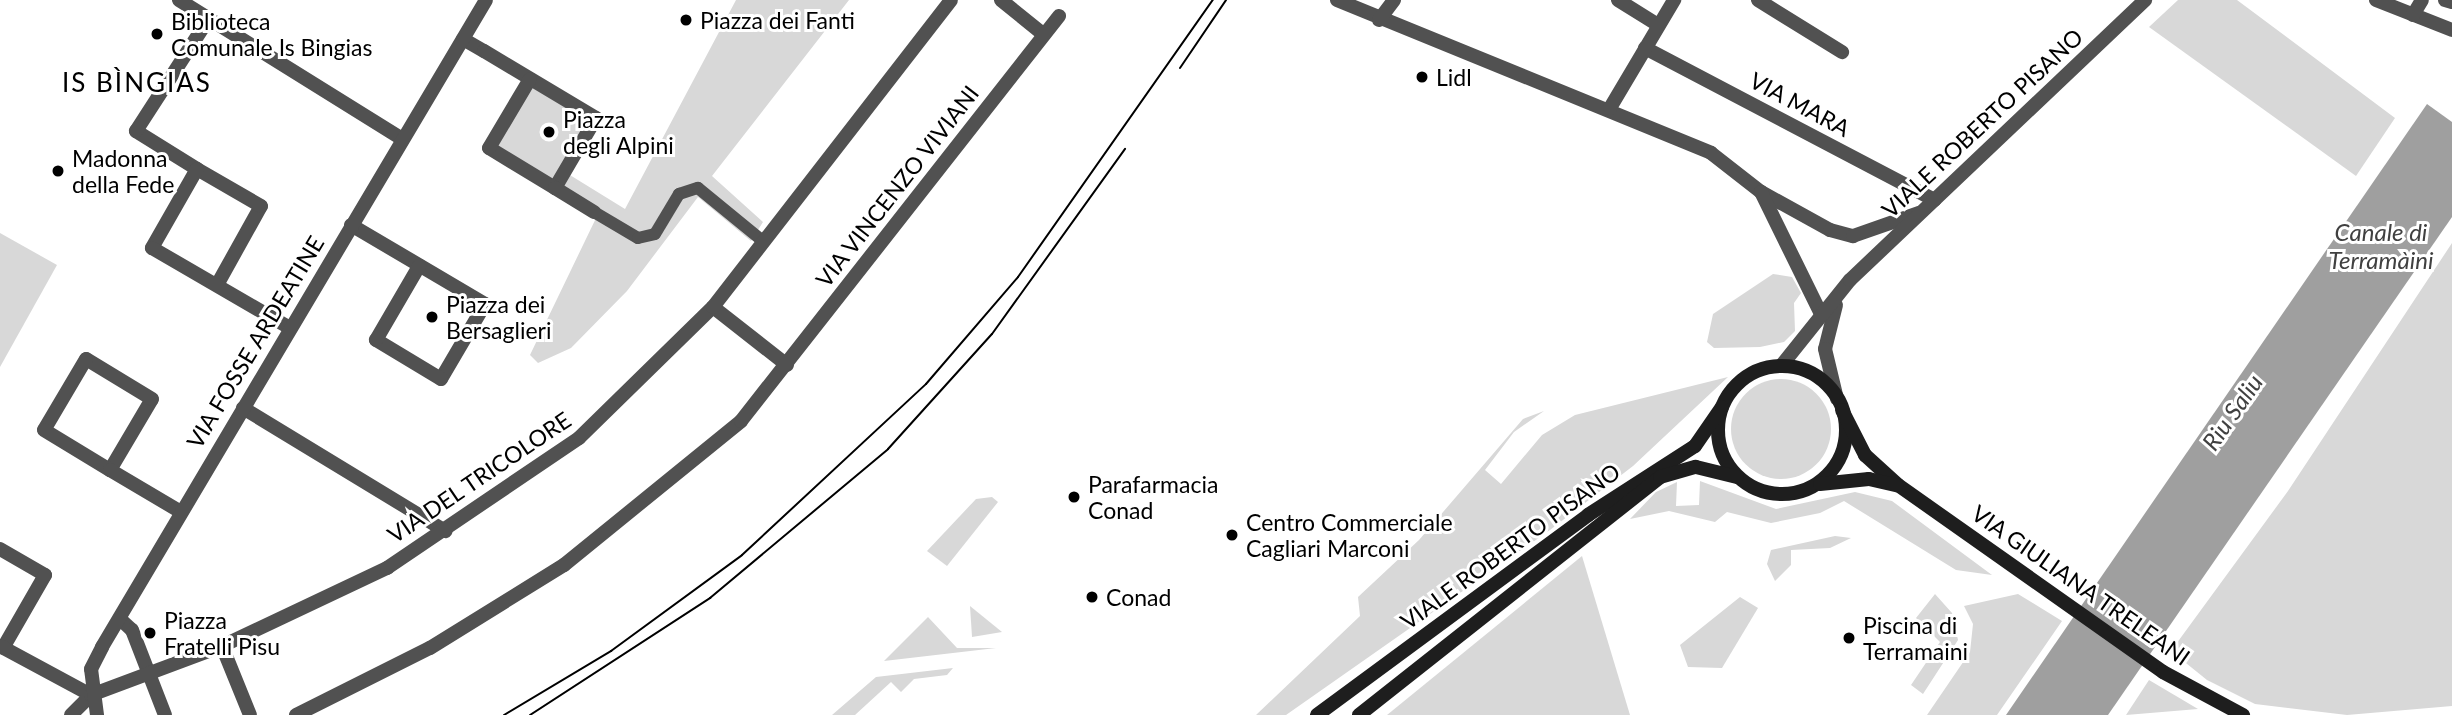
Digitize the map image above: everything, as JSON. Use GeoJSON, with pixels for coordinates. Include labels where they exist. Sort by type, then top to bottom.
{"type":"FeatureCollection","features":[{"type":"Feature","properties":{"kind":"main road"},"geometry":{"type":"LineString","coordinates":[[1781,366],[1817,377],[1840,404],[1840,458],[1817,485],[1776,495],[1738,478],[1719,445],[1722,407],[1747,376],[1781,366]]}},
{"type":"Feature","properties":{"kind":"main road","name":"VIA GIULIANA TRELEANI"},"geometry":{"type":"LineString","coordinates":[[1840,404],[1865,455],[1898,485],[2064,606],[2163,672],[2243,715]]}},
{"type":"Feature","properties":{"kind":"main road","name":"VIALE ROBERTO PISANO"},"geometry":{"type":"LineString","coordinates":[[1317,715],[1588,515],[1695,446],[1722,407]]}},
{"type":"Feature","properties":{"kind":"main road","name":"VIALE ROBERTO PISANO"},"geometry":{"type":"LineString","coordinates":[[1359,715],[1660,477],[1696,467],[1738,478]]}},
{"type":"Feature","properties":{"kind":"main road","name":"VIA GIULIANA TRELEANI"},"geometry":{"type":"LineString","coordinates":[[1817,485],[1869,479],[1898,485]]}},
{"type":"Feature","properties":{"kind":"street"},"geometry":{"type":"LineString","coordinates":[[179,0],[402,139]]}},
{"type":"Feature","properties":{"kind":"street","name":"VIA FOSSE ARDEATINE"},"geometry":{"type":"LineString","coordinates":[[97,715],[90,695],[91,670],[181,512],[486,0]]}},
{"type":"Feature","properties":{"kind":"street","name":"VIA DEL TRICOLORE"},"geometry":{"type":"LineString","coordinates":[[90,695],[222,646],[348,588],[445,531],[579,438],[713,307],[951,0]]}},
{"type":"Feature","properties":{"kind":"street"},"geometry":{"type":"LineString","coordinates":[[1001,0],[1043,34]]}},
{"type":"Feature","properties":{"kind":"street"},"geometry":{"type":"LineString","coordinates":[[1337,0],[1379,20],[1610,108],[1711,153],[1761,192],[1853,236],[1919,213]]}},
{"type":"Feature","properties":{"kind":"street"},"geometry":{"type":"LineString","coordinates":[[1379,20],[1394,0]]}},
{"type":"Feature","properties":{"kind":"street"},"geometry":{"type":"LineString","coordinates":[[1618,0],[1658,25]]}},
{"type":"Feature","properties":{"kind":"street"},"geometry":{"type":"LineString","coordinates":[[1610,108],[1674,0]]}},
{"type":"Feature","properties":{"kind":"street"},"geometry":{"type":"LineString","coordinates":[[1758,0],[1842,52]]}},
{"type":"Feature","properties":{"kind":"street","name":"VIALE ROBERTO PISANO"},"geometry":{"type":"LineString","coordinates":[[1781,366],[1850,280],[2145,0]]}},
{"type":"Feature","properties":{"kind":"street"},"geometry":{"type":"LineString","coordinates":[[2376,0],[2452,30]]}},
{"type":"Feature","properties":{"kind":"street"},"geometry":{"type":"LineString","coordinates":[[2413,15],[2422,0]]}},
{"type":"Feature","properties":{"kind":"street"},"geometry":{"type":"LineString","coordinates":[[2445,0],[2452,2]]}},
{"type":"Feature","properties":{"kind":"street","name":"VIA VINCENZO VIVIANI"},"geometry":{"type":"LineString","coordinates":[[296,715],[430,648],[564,565],[695,463],[741,421],[1059,16]]}},
{"type":"Feature","properties":{"kind":"street"},"geometry":{"type":"LineString","coordinates":[[209,18],[136,131],[261,206],[217,285]]}},
{"type":"Feature","properties":{"kind":"street"},"geometry":{"type":"LineString","coordinates":[[463,39],[596,118],[555,188]]}},
{"type":"Feature","properties":{"kind":"street","name":"VIA MARA"},"geometry":{"type":"LineString","coordinates":[[1644,48],[1935,200]]}},
{"type":"Feature","properties":{"kind":"street"},"geometry":{"type":"LineString","coordinates":[[530,79],[489,148],[638,238],[655,234],[679,194],[698,188],[764,242]]}},
{"type":"Feature","properties":{"kind":"street"},"geometry":{"type":"LineString","coordinates":[[197,169],[152,248],[290,328]]}},
{"type":"Feature","properties":{"kind":"street"},"geometry":{"type":"LineString","coordinates":[[1761,192],[1822,316]]}},
{"type":"Feature","properties":{"kind":"street"},"geometry":{"type":"LineString","coordinates":[[351,226],[485,304],[442,379],[376,340],[419,266]]}},
{"type":"Feature","properties":{"kind":"street","name":"VIALE ROBERTO PISANO"},"geometry":{"type":"LineString","coordinates":[[1840,404],[1825,349],[1828,325],[1850,280]]}},
{"type":"Feature","properties":{"kind":"street"},"geometry":{"type":"LineString","coordinates":[[713,307],[787,365]]}},
{"type":"Feature","properties":{"kind":"street"},"geometry":{"type":"LineString","coordinates":[[110,470],[152,399],[86,359],[44,429],[110,470],[181,512]]}},
{"type":"Feature","properties":{"kind":"street"},"geometry":{"type":"LineString","coordinates":[[243,408],[445,531]]}},
{"type":"Feature","properties":{"kind":"street"},"geometry":{"type":"LineString","coordinates":[[0,549],[45,575],[2,647],[90,695],[71,715]]}},
{"type":"Feature","properties":{"kind":"street"},"geometry":{"type":"LineString","coordinates":[[120,619],[132,630],[165,715]]}},
{"type":"Feature","properties":{"kind":"street"},"geometry":{"type":"LineString","coordinates":[[222,646],[250,715]]}},
{"type":"Feature","properties":{"kind":"shaded area"},"geometry":{"type":"Polygon","coordinates":[[[736,0],[849,0],[712,176],[763,222],[751,241],[698,197],[627,291],[571,348],[538,363],[530,355],[598,214],[489,148],[530,79],[596,118],[565,172],[625,209],[736,0]]]}},
{"type":"Feature","properties":{"kind":"shaded area"},"geometry":{"type":"Polygon","coordinates":[[[2178,0],[2237,0],[2395,118],[2356,176],[2149,27],[2178,0]]]}},
{"type":"Feature","properties":{"kind":"shaded area"},"geometry":{"type":"Polygon","coordinates":[[[0,233],[57,265],[0,367],[0,233]]]}},
{"type":"Feature","properties":{"kind":"shaded area"},"geometry":{"type":"Polygon","coordinates":[[[2452,243],[2452,706],[2347,715],[2255,704],[2207,680],[2171,651],[2288,491],[2452,243]]]}},
{"type":"Feature","properties":{"kind":"shaded area"},"geometry":{"type":"Polygon","coordinates":[[[1773,274],[1792,277],[1801,293],[1794,303],[1795,331],[1784,342],[1760,347],[1714,348],[1707,342],[1713,314],[1773,274]]]}},
{"type":"Feature","properties":{"kind":"shaded area"},"geometry":{"type":"Polygon","coordinates":[[[1728,377],[1633,466],[1550,530],[1286,715],[1256,715],[1360,616],[1358,597],[1419,540],[1523,419],[1544,411],[1514,432],[1485,470],[1501,484],[1542,435],[1575,415],[1728,377]]]}},
{"type":"Feature","properties":{"kind":"shaded area"},"geometry":{"type":"Polygon","coordinates":[[[1781,379],[1800,383],[1816,394],[1827,410],[1831,429],[1827,448],[1816,464],[1800,475],[1781,479],[1762,475],[1746,464],[1735,448],[1731,429],[1735,410],[1746,394],[1762,383],[1781,379]]]}},
{"type":"Feature","properties":{"kind":"shaded area"},"geometry":{"type":"Polygon","coordinates":[[[1700,481],[1776,509],[1855,492],[1892,501],[1992,575],[1956,570],[1844,501],[1820,513],[1771,523],[1727,512],[1715,522],[1669,511],[1630,519],[1656,492],[1677,482],[1676,506],[1699,505],[1700,481]]]}},
{"type":"Feature","properties":{"kind":"shaded area"},"geometry":{"type":"Polygon","coordinates":[[[992,497],[998,502],[947,566],[927,551],[976,499],[992,497]]]}},
{"type":"Feature","properties":{"kind":"shaded area"},"geometry":{"type":"Polygon","coordinates":[[[1835,536],[1851,538],[1830,548],[1791,550],[1791,565],[1775,581],[1767,564],[1771,550],[1835,536]]]}},
{"type":"Feature","properties":{"kind":"shaded area"},"geometry":{"type":"Polygon","coordinates":[[[1582,556],[1630,715],[1387,715],[1582,556]]]}},
{"type":"Feature","properties":{"kind":"shaded area"},"geometry":{"type":"Polygon","coordinates":[[[1935,594],[1952,613],[1958,640],[1923,694],[1911,685],[1940,642],[1916,618],[1935,594]]]}},
{"type":"Feature","properties":{"kind":"shaded area"},"geometry":{"type":"Polygon","coordinates":[[[2018,594],[2062,621],[1997,715],[1927,715],[1970,652],[1973,624],[1964,606],[2018,594]]]}},
{"type":"Feature","properties":{"kind":"shaded area"},"geometry":{"type":"Polygon","coordinates":[[[1740,597],[1758,608],[1722,668],[1688,667],[1680,645],[1740,597]]]}},
{"type":"Feature","properties":{"kind":"shaded area"},"geometry":{"type":"Polygon","coordinates":[[[970,606],[1002,632],[972,637],[970,606]]]}},
{"type":"Feature","properties":{"kind":"shaded area"},"geometry":{"type":"Polygon","coordinates":[[[928,617],[957,648],[996,648],[884,661],[928,617]]]}},
{"type":"Feature","properties":{"kind":"shaded area"},"geometry":{"type":"Polygon","coordinates":[[[953,668],[947,675],[914,679],[901,692],[891,682],[855,715],[832,715],[876,677],[953,668]]]}},
{"type":"Feature","properties":{"kind":"shaded area"},"geometry":{"type":"Polygon","coordinates":[[[2149,680],[2198,709],[2126,715],[2149,680]]]}},
{"type":"Feature","properties":{"kind":"water","name":"Canale di Terramàini"},"geometry":{"type":"Polygon","coordinates":[[[2427,104],[2452,122],[2452,217],[2108,715],[2006,715],[2427,104]]]}},
{"type":"Feature","properties":{"kind":"tram line"},"geometry":{"type":"LineString","coordinates":[[504,715],[611,651],[742,555],[926,384],[1018,277],[1213,0]]}},
{"type":"Feature","properties":{"kind":"tram line"},"geometry":{"type":"LineString","coordinates":[[1180,68],[1226,0]]}},
{"type":"Feature","properties":{"kind":"tram line"},"geometry":{"type":"LineString","coordinates":[[530,715],[710,598],[888,449],[992,334],[1125,149]]}},
{"type":"Feature","properties":{"kind":"place","name":"Piazza dei Fanti"},"geometry":{"type":"Point","coordinates":[686,20]}},
{"type":"Feature","properties":{"kind":"place","name":"Biblioteca Comunale Is Bingias"},"geometry":{"type":"Point","coordinates":[157,34]}},
{"type":"Feature","properties":{"kind":"place","name":"Lidl"},"geometry":{"type":"Point","coordinates":[1422,77]}},
{"type":"Feature","properties":{"kind":"place","name":"Piazza degli Alpini"},"geometry":{"type":"Point","coordinates":[549,132]}},
{"type":"Feature","properties":{"kind":"place","name":"Madonna della Fede"},"geometry":{"type":"Point","coordinates":[58,171]}},
{"type":"Feature","properties":{"kind":"place","name":"Piazza dei Bersaglieri"},"geometry":{"type":"Point","coordinates":[432,317]}},
{"type":"Feature","properties":{"kind":"place","name":"Parafarmacia Conad"},"geometry":{"type":"Point","coordinates":[1074,497]}},
{"type":"Feature","properties":{"kind":"place","name":"Centro Commerciale Cagliari Marconi"},"geometry":{"type":"Point","coordinates":[1232,535]}},
{"type":"Feature","properties":{"kind":"place","name":"Conad"},"geometry":{"type":"Point","coordinates":[1092,597]}},
{"type":"Feature","properties":{"kind":"place","name":"Piazza Fratelli Pisu"},"geometry":{"type":"Point","coordinates":[150,633]}},
{"type":"Feature","properties":{"kind":"place","name":"Piscina di Terramaini"},"geometry":{"type":"Point","coordinates":[1849,638]}},
{"type":"Feature","properties":{"kind":"district","name":"IS BÌNGIAS"},"geometry":{"type":"Point","coordinates":[137,83]}},
{"type":"Feature","properties":{"kind":"water label","name":"Riu Saliu"},"geometry":{"type":"Point","coordinates":[2232,412]}}]}
